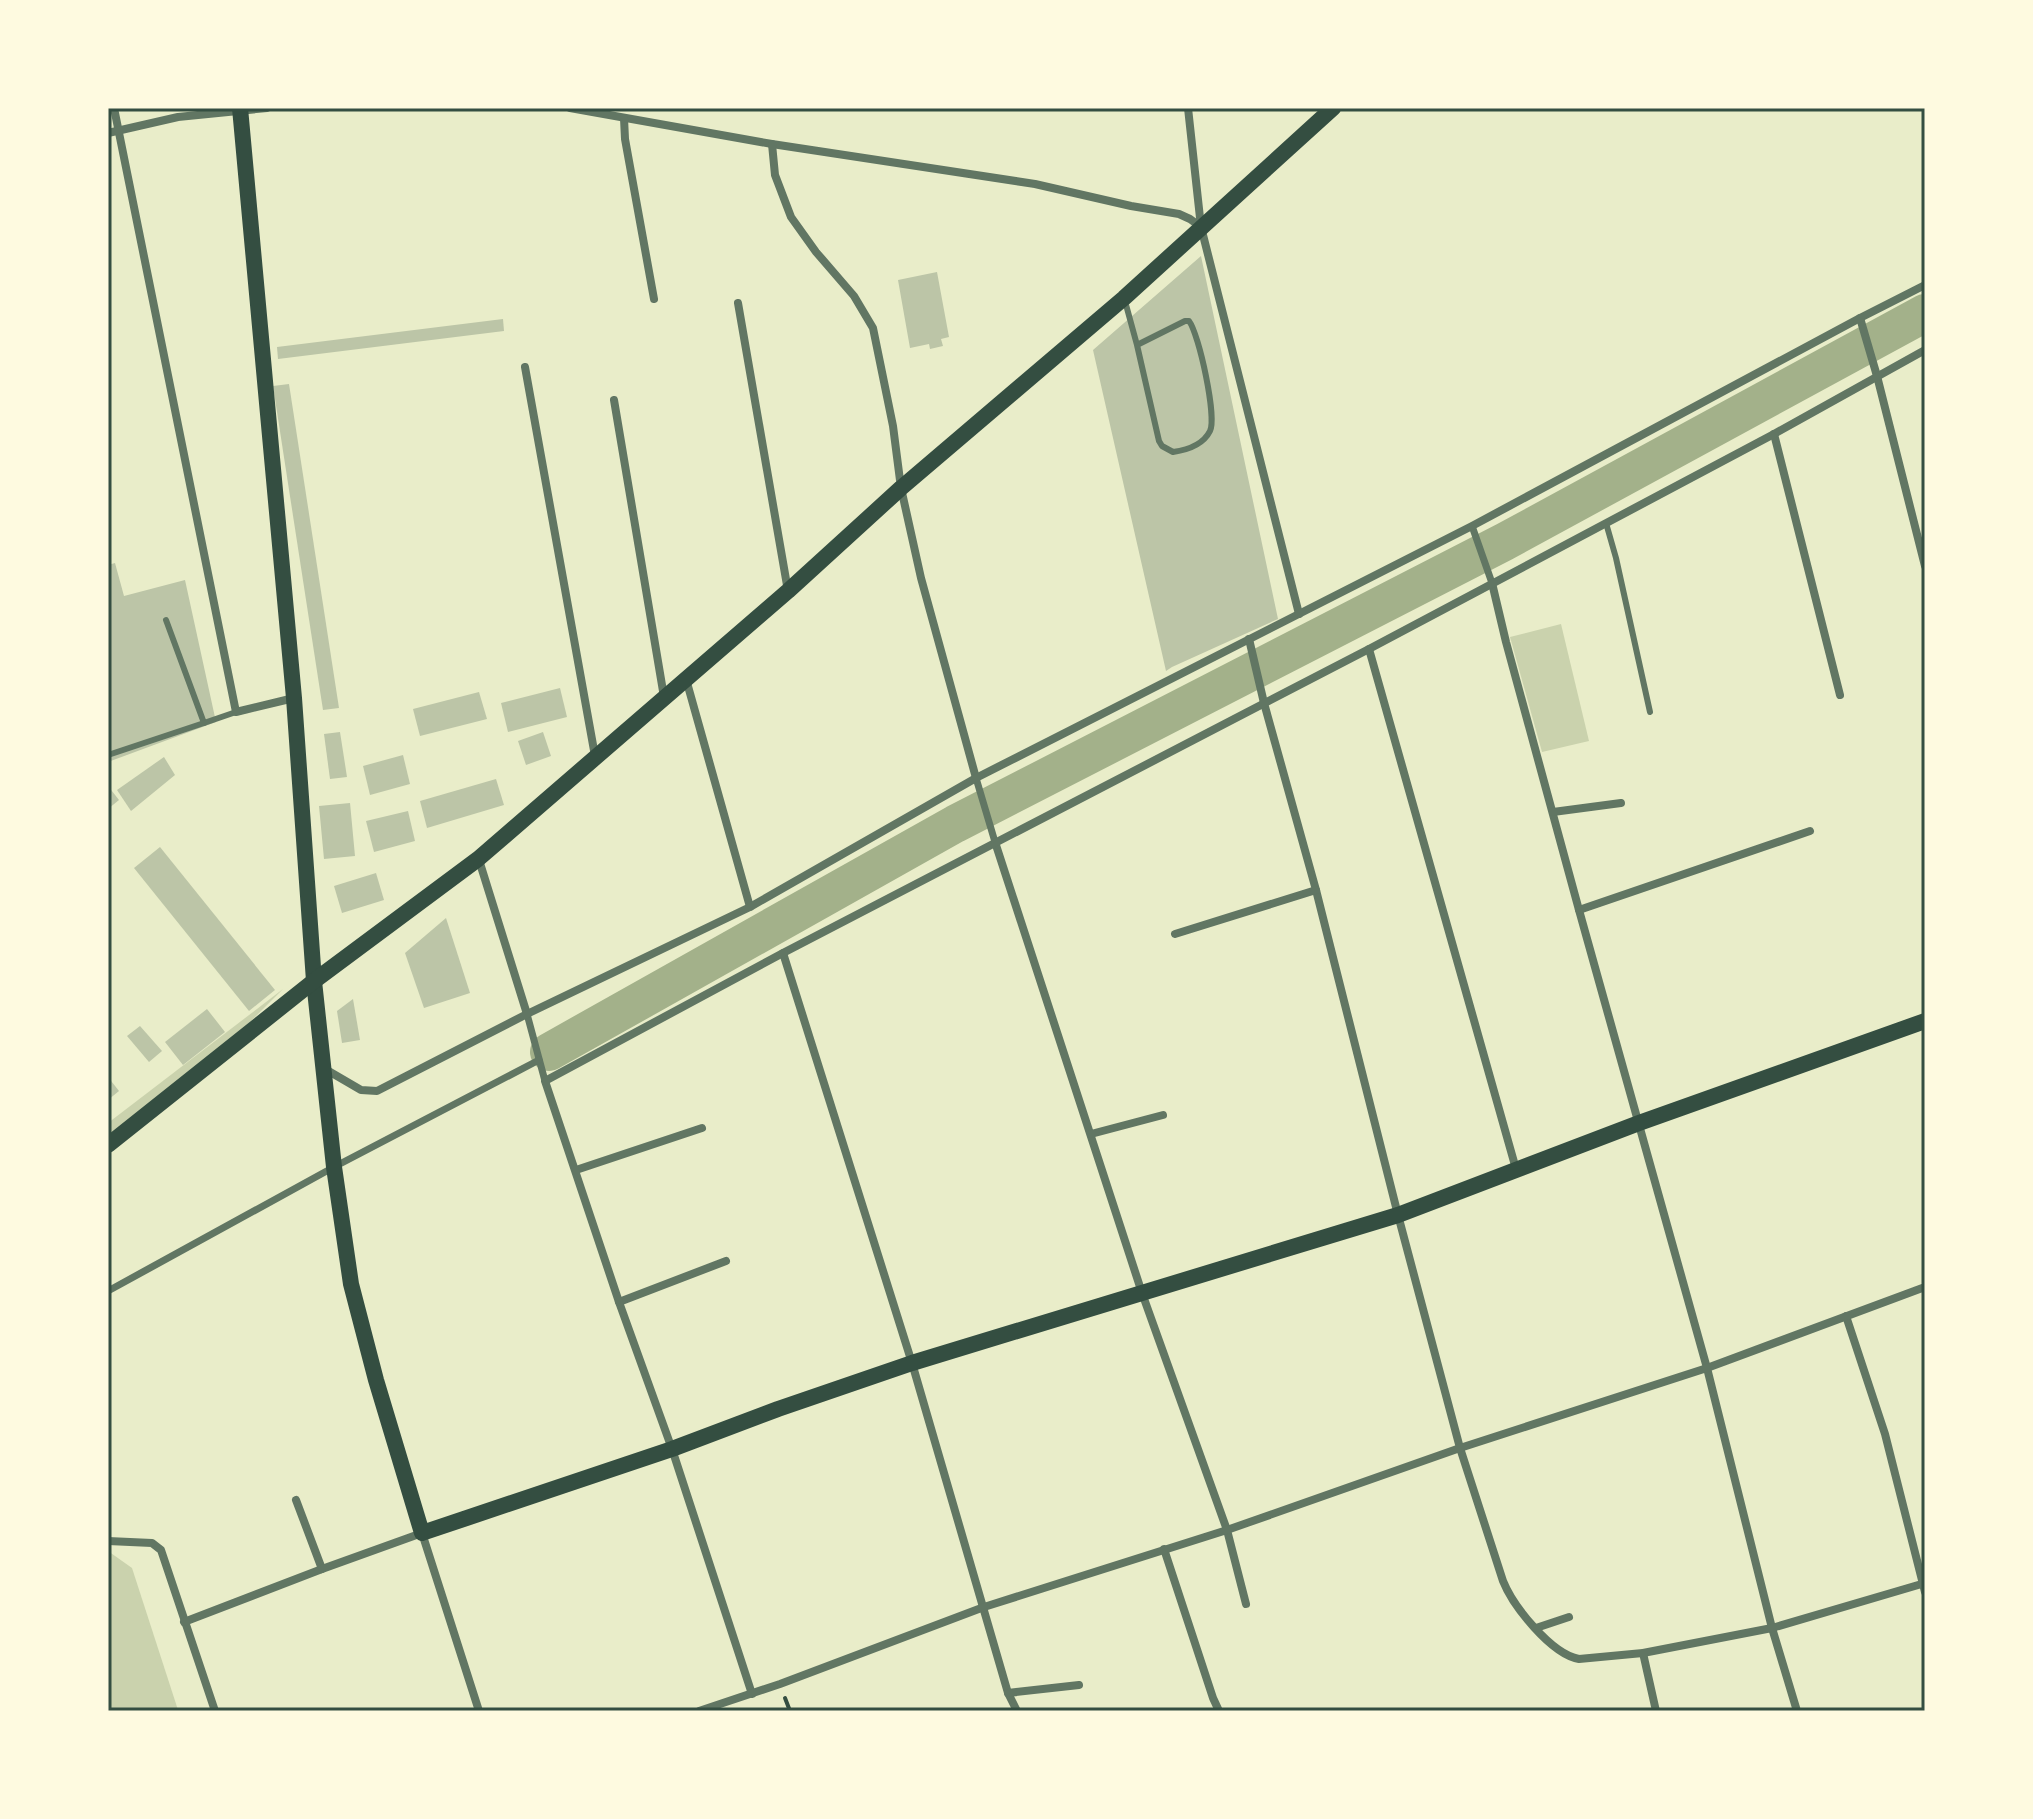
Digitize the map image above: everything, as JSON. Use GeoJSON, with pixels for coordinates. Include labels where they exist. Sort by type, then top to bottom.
{"type":"FeatureCollection","features":[{"type":"Feature","properties":{"kind":"main road"},"geometry":{"type":"LineString","coordinates":[[240,109],[294,698],[314,981],[334,1167],[351,1284],[422,1533],[672,1449],[912,1363],[1398,1215],[1639,1123],[1925,1021]]}},
{"type":"Feature","properties":{"kind":"main road"},"geometry":{"type":"LineString","coordinates":[[108,1145],[314,981],[478,859],[788,591],[901,488],[1124,298],[1328,110]]}},
{"type":"Feature","properties":{"kind":"street"},"geometry":{"type":"LineString","coordinates":[[114,108],[113,132],[236,712],[294,698]]}},
{"type":"Feature","properties":{"kind":"street"},"geometry":{"type":"LineString","coordinates":[[113,132],[178,117],[267,108]]}},
{"type":"Feature","properties":{"kind":"street"},"geometry":{"type":"LineString","coordinates":[[570,108],[772,144],[1035,184],[1179,214],[1201,227]]}},
{"type":"Feature","properties":{"kind":"street"},"geometry":{"type":"LineString","coordinates":[[1188,108],[1201,227],[1299,614]]}},
{"type":"Feature","properties":{"kind":"street"},"geometry":{"type":"LineString","coordinates":[[624,118],[625,139],[654,299]]}},
{"type":"Feature","properties":{"kind":"street"},"geometry":{"type":"LineString","coordinates":[[772,144],[775,175],[791,217],[854,296],[873,328],[893,426],[901,488],[921,578],[977,782],[1142,1293],[1227,1530],[1246,1604]]}},
{"type":"Feature","properties":{"kind":"street"},"geometry":{"type":"LineString","coordinates":[[324,1068],[361,1090],[377,1091],[527,1014],[750,907],[977,782],[1250,643],[1299,614],[1474,531],[1925,285]]}},
{"type":"Feature","properties":{"kind":"street"},"geometry":{"type":"LineString","coordinates":[[738,303],[788,591]]}},
{"type":"Feature","properties":{"kind":"street"},"geometry":{"type":"LineString","coordinates":[[1861,322],[1925,566]]}},
{"type":"Feature","properties":{"kind":"street"},"geometry":{"type":"LineString","coordinates":[[545,1081],[783,953],[1369,649],[1774,434],[1876,372],[1925,350]]}},
{"type":"Feature","properties":{"kind":"street"},"geometry":{"type":"LineString","coordinates":[[525,367],[595,757]]}},
{"type":"Feature","properties":{"kind":"street"},"geometry":{"type":"LineString","coordinates":[[614,400],[664,697]]}},
{"type":"Feature","properties":{"kind":"street"},"geometry":{"type":"LineString","coordinates":[[1774,434],[1840,695]]}},
{"type":"Feature","properties":{"kind":"street"},"geometry":{"type":"LineString","coordinates":[[1474,531],[1492,583],[1579,910],[1707,1368],[1772,1628],[1797,1711]]}},
{"type":"Feature","properties":{"kind":"street"},"geometry":{"type":"LineString","coordinates":[[1250,643],[1460,1448],[1508,1594],[1560,1651],[1574,1658],[1643,1653],[1772,1628],[1924,1586],[1885,1434],[1846,1316]]}},
{"type":"Feature","properties":{"kind":"street"},"geometry":{"type":"LineString","coordinates":[[1369,649],[1516,1169]]}},
{"type":"Feature","properties":{"kind":"street"},"geometry":{"type":"LineString","coordinates":[[686,678],[750,907]]}},
{"type":"Feature","properties":{"kind":"street"},"geometry":{"type":"LineString","coordinates":[[1553,812],[1621,803]]}},
{"type":"Feature","properties":{"kind":"street"},"geometry":{"type":"LineString","coordinates":[[1579,910],[1810,831]]}},
{"type":"Feature","properties":{"kind":"street"},"geometry":{"type":"LineString","coordinates":[[478,859],[545,1081],[672,1449],[752,1694]]}},
{"type":"Feature","properties":{"kind":"street"},"geometry":{"type":"LineString","coordinates":[[1175,934],[1316,890]]}},
{"type":"Feature","properties":{"kind":"street"},"geometry":{"type":"LineString","coordinates":[[783,953],[912,1363],[1008,1693],[1017,1711]]}},
{"type":"Feature","properties":{"kind":"street"},"geometry":{"type":"LineString","coordinates":[[108,1291],[334,1167],[539,1060]]}},
{"type":"Feature","properties":{"kind":"street"},"geometry":{"type":"LineString","coordinates":[[1091,1134],[1163,1115]]}},
{"type":"Feature","properties":{"kind":"street"},"geometry":{"type":"LineString","coordinates":[[576,1170],[702,1128]]}},
{"type":"Feature","properties":{"kind":"street"},"geometry":{"type":"LineString","coordinates":[[619,1302],[726,1261]]}},
{"type":"Feature","properties":{"kind":"street"},"geometry":{"type":"LineString","coordinates":[[699,1711],[984,1607],[1227,1530],[1460,1448],[1707,1368],[1925,1287]]}},
{"type":"Feature","properties":{"kind":"street"},"geometry":{"type":"LineString","coordinates":[[296,1500],[322,1569]]}},
{"type":"Feature","properties":{"kind":"street"},"geometry":{"type":"LineString","coordinates":[[184,1622],[422,1533],[479,1711]]}},
{"type":"Feature","properties":{"kind":"street"},"geometry":{"type":"LineString","coordinates":[[108,1541],[159,1546],[215,1711]]}},
{"type":"Feature","properties":{"kind":"street"},"geometry":{"type":"LineString","coordinates":[[1164,1549],[1219,1711]]}},
{"type":"Feature","properties":{"kind":"street"},"geometry":{"type":"LineString","coordinates":[[1536,1628],[1569,1617]]}},
{"type":"Feature","properties":{"kind":"street"},"geometry":{"type":"LineString","coordinates":[[1643,1653],[1656,1711]]}},
{"type":"Feature","properties":{"kind":"street"},"geometry":{"type":"LineString","coordinates":[[1008,1693],[1079,1685]]}},
{"type":"Feature","properties":{"kind":"lane"},"geometry":{"type":"LineString","coordinates":[[1124,298],[1159,441],[1173,452],[1197,445],[1208,436],[1212,427],[1212,411],[1192,325],[1185,321],[1137,345]]}},
{"type":"Feature","properties":{"kind":"lane"},"geometry":{"type":"LineString","coordinates":[[1606,523],[1650,712]]}},
{"type":"Feature","properties":{"kind":"lane"},"geometry":{"type":"LineString","coordinates":[[166,620],[204,723]]}},
{"type":"Feature","properties":{"kind":"lane"},"geometry":{"type":"LineString","coordinates":[[108,755],[236,712]]}},
{"type":"Feature","properties":{"kind":"green space"},"geometry":{"type":"Polygon","coordinates":[[[1561,624],[1589,741],[1542,752],[1510,637],[1561,624]]]}},
{"type":"Feature","properties":{"kind":"green space"},"geometry":{"type":"Polygon","coordinates":[[[283,989],[221,1051],[108,1145],[108,1123],[283,989]]]}},
{"type":"Feature","properties":{"kind":"green space"},"geometry":{"type":"Polygon","coordinates":[[[108,1551],[132,1568],[178,1710],[108,1711],[108,1551]]]}},
{"type":"Feature","properties":{"kind":"building"},"geometry":{"type":"Polygon","coordinates":[[[1201,256],[1278,619],[1166,671],[1093,350],[1201,256]]]}},
{"type":"Feature","properties":{"kind":"building"},"geometry":{"type":"Polygon","coordinates":[[[937,272],[949,337],[941,339],[943,346],[930,349],[929,344],[910,348],[898,280],[937,272]]]}},
{"type":"Feature","properties":{"kind":"building"},"geometry":{"type":"Polygon","coordinates":[[[503,319],[504,331],[278,359],[277,347],[503,319]]]}},
{"type":"Feature","properties":{"kind":"building"},"geometry":{"type":"Polygon","coordinates":[[[289,384],[339,708],[323,710],[273,386],[289,384]]]}},
{"type":"Feature","properties":{"kind":"building"},"geometry":{"type":"Polygon","coordinates":[[[115,563],[124,596],[185,580],[216,722],[108,762],[108,565],[115,563]]]}},
{"type":"Feature","properties":{"kind":"building"},"geometry":{"type":"Polygon","coordinates":[[[560,688],[567,717],[508,732],[501,703],[560,688]]]}},
{"type":"Feature","properties":{"kind":"building"},"geometry":{"type":"Polygon","coordinates":[[[479,692],[487,719],[420,736],[413,709],[479,692]]]}},
{"type":"Feature","properties":{"kind":"building"},"geometry":{"type":"Polygon","coordinates":[[[340,732],[347,777],[330,779],[324,734],[340,732]]]}},
{"type":"Feature","properties":{"kind":"building"},"geometry":{"type":"Polygon","coordinates":[[[543,732],[551,756],[526,765],[518,741],[543,732]]]}},
{"type":"Feature","properties":{"kind":"building"},"geometry":{"type":"Polygon","coordinates":[[[403,755],[410,784],[370,795],[363,766],[403,755]]]}},
{"type":"Feature","properties":{"kind":"building"},"geometry":{"type":"Polygon","coordinates":[[[164,757],[175,775],[131,811],[117,790],[164,757]]]}},
{"type":"Feature","properties":{"kind":"building"},"geometry":{"type":"Polygon","coordinates":[[[496,779],[504,805],[427,828],[420,801],[496,779]]]}},
{"type":"Feature","properties":{"kind":"building"},"geometry":{"type":"Polygon","coordinates":[[[108,786],[119,800],[108,809],[108,786]]]}},
{"type":"Feature","properties":{"kind":"building"},"geometry":{"type":"Polygon","coordinates":[[[350,803],[355,856],[324,859],[319,806],[350,803]]]}},
{"type":"Feature","properties":{"kind":"building"},"geometry":{"type":"Polygon","coordinates":[[[408,811],[415,841],[374,852],[366,821],[408,811]]]}},
{"type":"Feature","properties":{"kind":"building"},"geometry":{"type":"Polygon","coordinates":[[[160,847],[275,990],[249,1011],[134,868],[160,847]]]}},
{"type":"Feature","properties":{"kind":"building"},"geometry":{"type":"Polygon","coordinates":[[[376,873],[384,900],[342,913],[334,886],[376,873]]]}},
{"type":"Feature","properties":{"kind":"building"},"geometry":{"type":"Polygon","coordinates":[[[446,918],[470,993],[424,1008],[405,953],[446,918]]]}},
{"type":"Feature","properties":{"kind":"building"},"geometry":{"type":"Polygon","coordinates":[[[353,999],[360,1040],[342,1043],[337,1011],[353,999]]]}},
{"type":"Feature","properties":{"kind":"building"},"geometry":{"type":"Polygon","coordinates":[[[207,1009],[225,1032],[183,1065],[165,1042],[207,1009]]]}},
{"type":"Feature","properties":{"kind":"building"},"geometry":{"type":"Polygon","coordinates":[[[140,1026],[162,1051],[149,1062],[127,1036],[140,1026]]]}},
{"type":"Feature","properties":{"kind":"building"},"geometry":{"type":"Polygon","coordinates":[[[108,1077],[119,1091],[108,1100],[108,1077]]]}},
{"type":"Feature","properties":{"kind":"waterway"},"geometry":{"type":"LineString","coordinates":[[549,1052],[955,824],[1504,542],[1925,313]]}}]}
